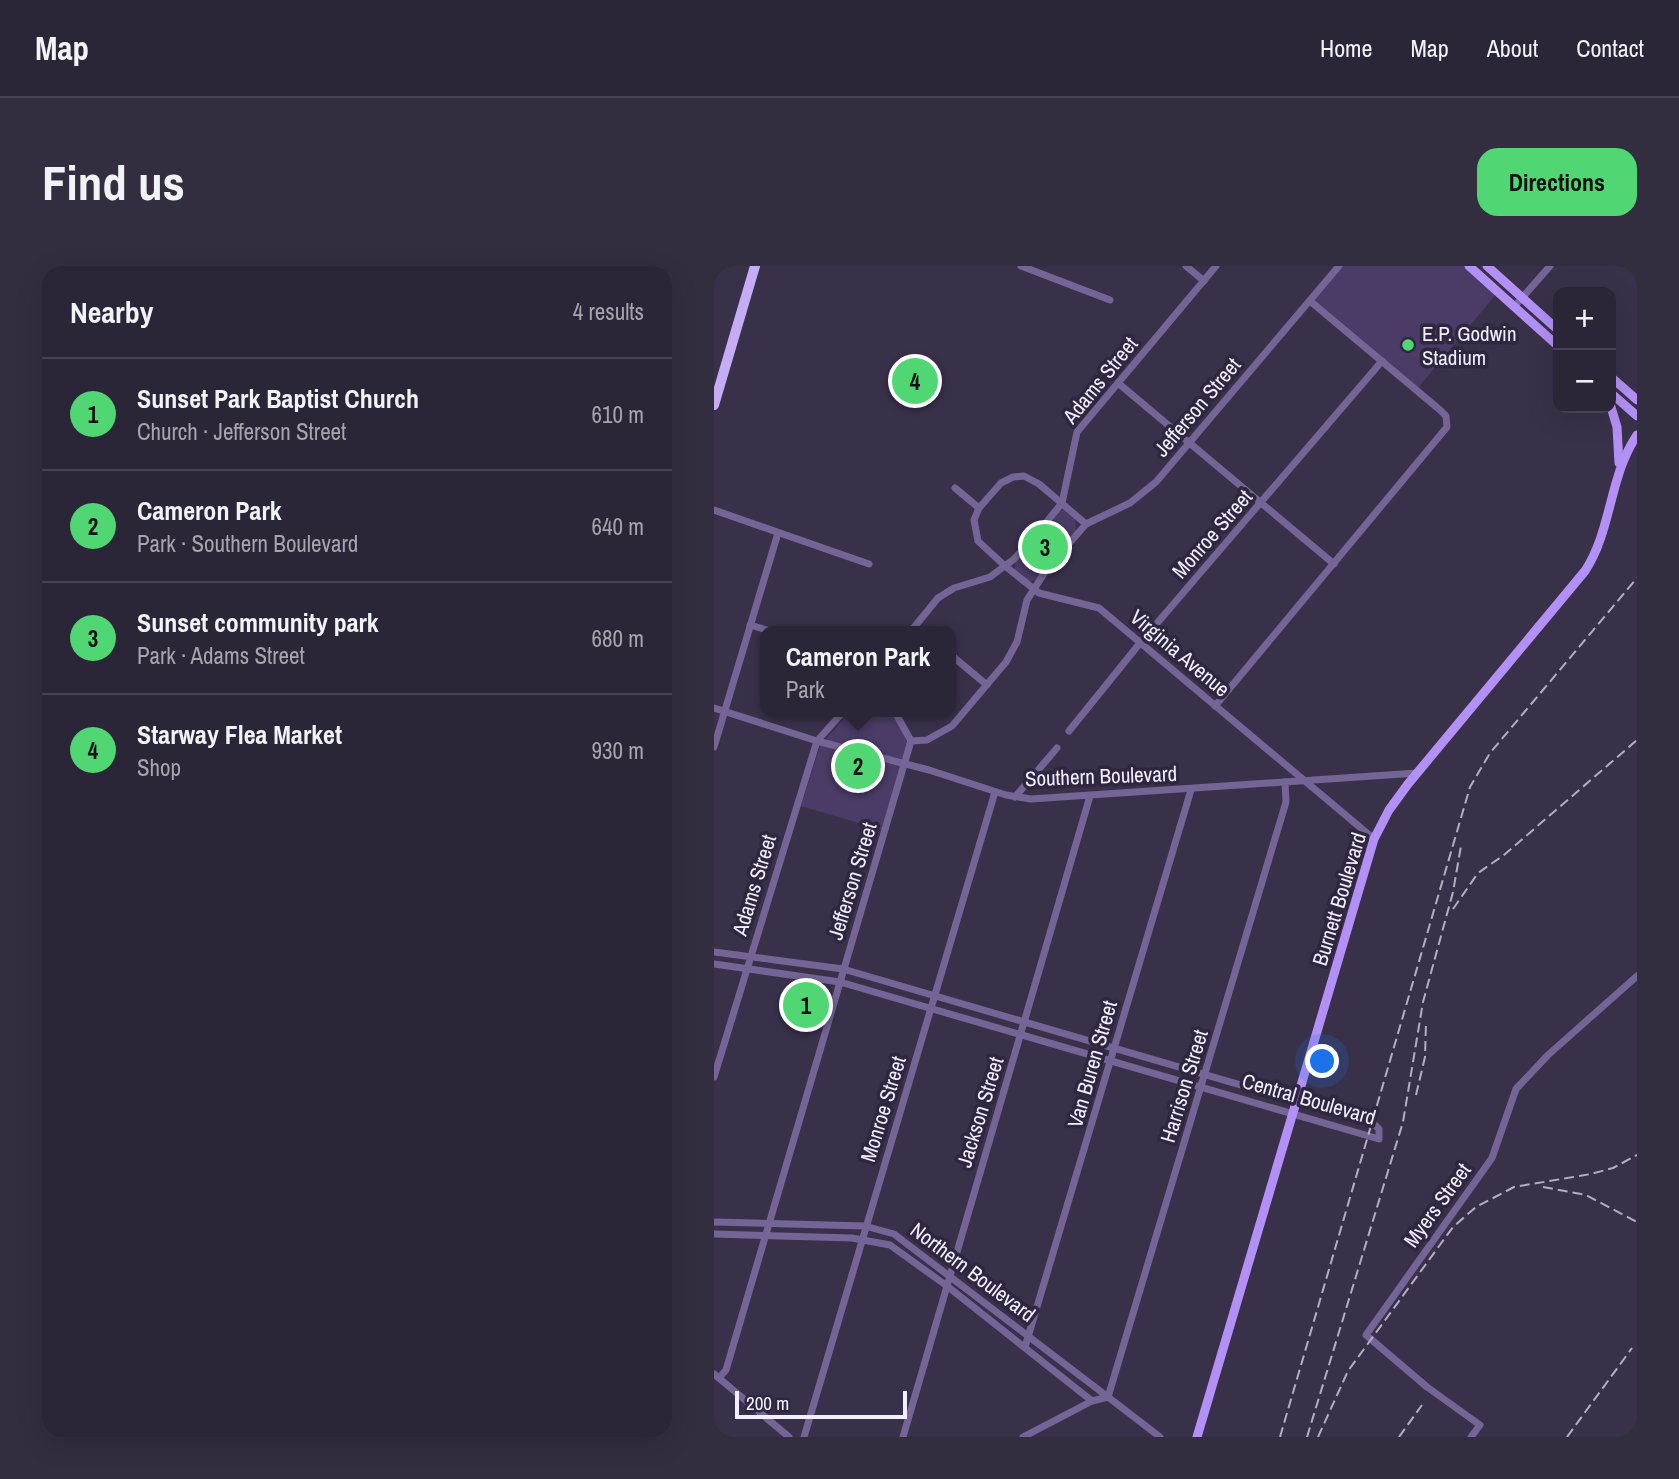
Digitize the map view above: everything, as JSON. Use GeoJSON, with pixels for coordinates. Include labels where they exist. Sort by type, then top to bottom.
{"type":"FeatureCollection","features":[{"type":"Feature","properties":{"kind":"highway"},"geometry":{"type":"LineString","coordinates":[[714,405],[755,266]]}},
{"type":"Feature","properties":{"kind":"main road"},"geometry":{"type":"LineString","coordinates":[[1469,266],[1553,342]]}},
{"type":"Feature","properties":{"kind":"main road"},"geometry":{"type":"LineString","coordinates":[[1487,266],[1553,326]]}},
{"type":"Feature","properties":{"kind":"main road"},"geometry":{"type":"LineString","coordinates":[[1616,381],[1637,400]]}},
{"type":"Feature","properties":{"kind":"main road"},"geometry":{"type":"LineString","coordinates":[[1616,397],[1637,416]]}},
{"type":"Feature","properties":{"kind":"main road"},"geometry":{"type":"LineString","coordinates":[[1613,413],[1619,438],[1619,474]]}},
{"type":"Feature","properties":{"kind":"main road","name":"Burnett Boulevard"},"geometry":{"type":"LineString","coordinates":[[1198,1437],[1374,839],[1389,810],[1417,773],[1585,571],[1599,540],[1619,474],[1637,435]]}},
{"type":"Feature","properties":{"kind":"street"},"geometry":{"type":"LineString","coordinates":[[1021,266],[1110,300]]}},
{"type":"Feature","properties":{"kind":"street"},"geometry":{"type":"LineString","coordinates":[[1186,266],[1204,281]]}},
{"type":"Feature","properties":{"kind":"street","name":"Adams Street"},"geometry":{"type":"LineString","coordinates":[[1062,503],[1077,432],[1216,266]]}},
{"type":"Feature","properties":{"kind":"street","name":"Jefferson Street"},"geometry":{"type":"LineString","coordinates":[[717,1376],[726,1370],[911,741],[927,740],[952,726],[1013,653],[1027,600],[1086,524],[1144,494],[1339,266]]}},
{"type":"Feature","properties":{"kind":"street"},"geometry":{"type":"LineString","coordinates":[[1514,307],[1550,266]]}},
{"type":"Feature","properties":{"kind":"street"},"geometry":{"type":"LineString","coordinates":[[1214,706],[1444,433],[1447,421],[1440,410],[1310,301]]}},
{"type":"Feature","properties":{"kind":"street","name":"Monroe Street"},"geometry":{"type":"LineString","coordinates":[[1069,732],[1140,643],[1263,504],[1382,361]]}},
{"type":"Feature","properties":{"kind":"street"},"geometry":{"type":"LineString","coordinates":[[1118,383],[1334,564]]}},
{"type":"Feature","properties":{"kind":"street"},"geometry":{"type":"LineString","coordinates":[[955,488],[979,508],[1001,483],[1013,477],[1024,476],[1039,484],[1086,524]]}},
{"type":"Feature","properties":{"kind":"street"},"geometry":{"type":"LineString","coordinates":[[919,626],[938,598],[954,589],[990,577],[1005,566],[1062,503]]}},
{"type":"Feature","properties":{"kind":"street","name":"Virginia Avenue"},"geometry":{"type":"LineString","coordinates":[[979,508],[974,520],[978,541],[1005,566],[1050,598],[1099,608],[1374,839]]}},
{"type":"Feature","properties":{"kind":"street"},"geometry":{"type":"LineString","coordinates":[[714,510],[869,564]]}},
{"type":"Feature","properties":{"kind":"street"},"geometry":{"type":"LineString","coordinates":[[714,747],[778,533]]}},
{"type":"Feature","properties":{"kind":"street"},"geometry":{"type":"LineString","coordinates":[[750,625],[760,628]]}},
{"type":"Feature","properties":{"kind":"street"},"geometry":{"type":"LineString","coordinates":[[956,659],[987,685]]}},
{"type":"Feature","properties":{"kind":"street","name":"Southern Boulevard"},"geometry":{"type":"LineString","coordinates":[[714,708],[817,741],[906,764],[995,792],[1039,800],[1417,773]]}},
{"type":"Feature","properties":{"kind":"street","name":"Adams Street"},"geometry":{"type":"LineString","coordinates":[[714,1077],[817,741],[839,717]]}},
{"type":"Feature","properties":{"kind":"street"},"geometry":{"type":"LineString","coordinates":[[899,717],[911,741]]}},
{"type":"Feature","properties":{"kind":"street"},"geometry":{"type":"LineString","coordinates":[[1015,797],[1057,748]]}},
{"type":"Feature","properties":{"kind":"street"},"geometry":{"type":"LineString","coordinates":[[1326,799],[1329,784],[1336,779]]}},
{"type":"Feature","properties":{"kind":"street","name":"Harrison Street"},"geometry":{"type":"LineString","coordinates":[[1108,1397],[1207,1074],[1286,802],[1285,782]]}},
{"type":"Feature","properties":{"kind":"street","name":"Van Buren Street"},"geometry":{"type":"LineString","coordinates":[[1025,1347],[1031,1337],[1191,790]]}},
{"type":"Feature","properties":{"kind":"street","name":"Monroe Street"},"geometry":{"type":"LineString","coordinates":[[804,1437],[995,792]]}},
{"type":"Feature","properties":{"kind":"street","name":"Jackson Street"},"geometry":{"type":"LineString","coordinates":[[903,1437],[1090,796]]}},
{"type":"Feature","properties":{"kind":"street","name":"Central Boulevard"},"geometry":{"type":"LineString","coordinates":[[714,952],[843,970],[936,994],[1374,1124],[1379,1129],[1380,1139],[1023,1033],[840,982],[714,964]]}},
{"type":"Feature","properties":{"kind":"street","name":"Myers Street"},"geometry":{"type":"LineString","coordinates":[[1471,1437],[1480,1425],[1427,1387],[1366,1335],[1492,1158],[1516,1089],[1548,1055],[1637,975]]}},
{"type":"Feature","properties":{"kind":"street","name":"Northern Boulevard"},"geometry":{"type":"LineString","coordinates":[[714,1222],[865,1226],[898,1235],[1160,1437]]}},
{"type":"Feature","properties":{"kind":"street","name":"Northern Boulevard"},"geometry":{"type":"LineString","coordinates":[[714,1234],[863,1239],[898,1250],[1091,1401]]}},
{"type":"Feature","properties":{"kind":"street"},"geometry":{"type":"LineString","coordinates":[[717,1376],[789,1437]]}},
{"type":"Feature","properties":{"kind":"street"},"geometry":{"type":"LineString","coordinates":[[1023,1437],[1091,1401],[1108,1397]]}},
{"type":"Feature","properties":{"kind":"shaded area","name":"E.P. Godwin Stadium"},"geometry":{"type":"Polygon","coordinates":[[[1339,266],[1469,266],[1498,292],[1416,390],[1310,301],[1339,266]]]}},
{"type":"Feature","properties":{"kind":"shaded area"},"geometry":{"type":"Polygon","coordinates":[[[1064,510],[1075,518],[1076,532],[1036,580],[1027,582],[1015,572],[1015,563],[1057,511],[1064,510]]]}},
{"type":"Feature","properties":{"kind":"shaded area"},"geometry":{"type":"Polygon","coordinates":[[[846,717],[897,719],[908,744],[882,830],[801,806],[820,746],[846,717]]]}},
{"type":"Feature","properties":{"kind":"railway"},"geometry":{"type":"LineString","coordinates":[[1280,1437],[1470,787],[1490,753],[1637,578]]}},
{"type":"Feature","properties":{"kind":"railway"},"geometry":{"type":"LineString","coordinates":[[1453,909],[1478,873],[1504,855],[1637,740]]}},
{"type":"Feature","properties":{"kind":"railway"},"geometry":{"type":"LineString","coordinates":[[1307,1437],[1403,1122],[1423,1002],[1453,892],[1461,846]]}},
{"type":"Feature","properties":{"kind":"railway"},"geometry":{"type":"LineString","coordinates":[[1416,1095],[1425,1057],[1426,1023]]}},
{"type":"Feature","properties":{"kind":"railway"},"geometry":{"type":"LineString","coordinates":[[1318,1437],[1348,1371],[1453,1227],[1476,1207],[1514,1187],[1591,1174],[1613,1168],[1637,1155]]}},
{"type":"Feature","properties":{"kind":"railway"},"geometry":{"type":"LineString","coordinates":[[1543,1187],[1586,1195],[1637,1222]]}},
{"type":"Feature","properties":{"kind":"railway"},"geometry":{"type":"LineString","coordinates":[[1567,1437],[1632,1348]]}},
{"type":"Feature","properties":{"kind":"railway"},"geometry":{"type":"LineString","coordinates":[[1399,1437],[1422,1405]]}},
{"type":"Feature","properties":{"kind":"place","name":"E.P. Godwin Stadium"},"geometry":{"type":"Point","coordinates":[1408,345]}},
{"type":"Feature","properties":{"kind":"place","name":"Starway Flea Market"},"geometry":{"type":"Point","coordinates":[915,381]}},
{"type":"Feature","properties":{"kind":"place","name":"Sunset community park"},"geometry":{"type":"Point","coordinates":[1045,547]}},
{"type":"Feature","properties":{"kind":"place","name":"Cameron Park"},"geometry":{"type":"Point","coordinates":[858,766]}},
{"type":"Feature","properties":{"kind":"place","name":"Sunset Park Baptist Church"},"geometry":{"type":"Point","coordinates":[806,1005]}}]}
